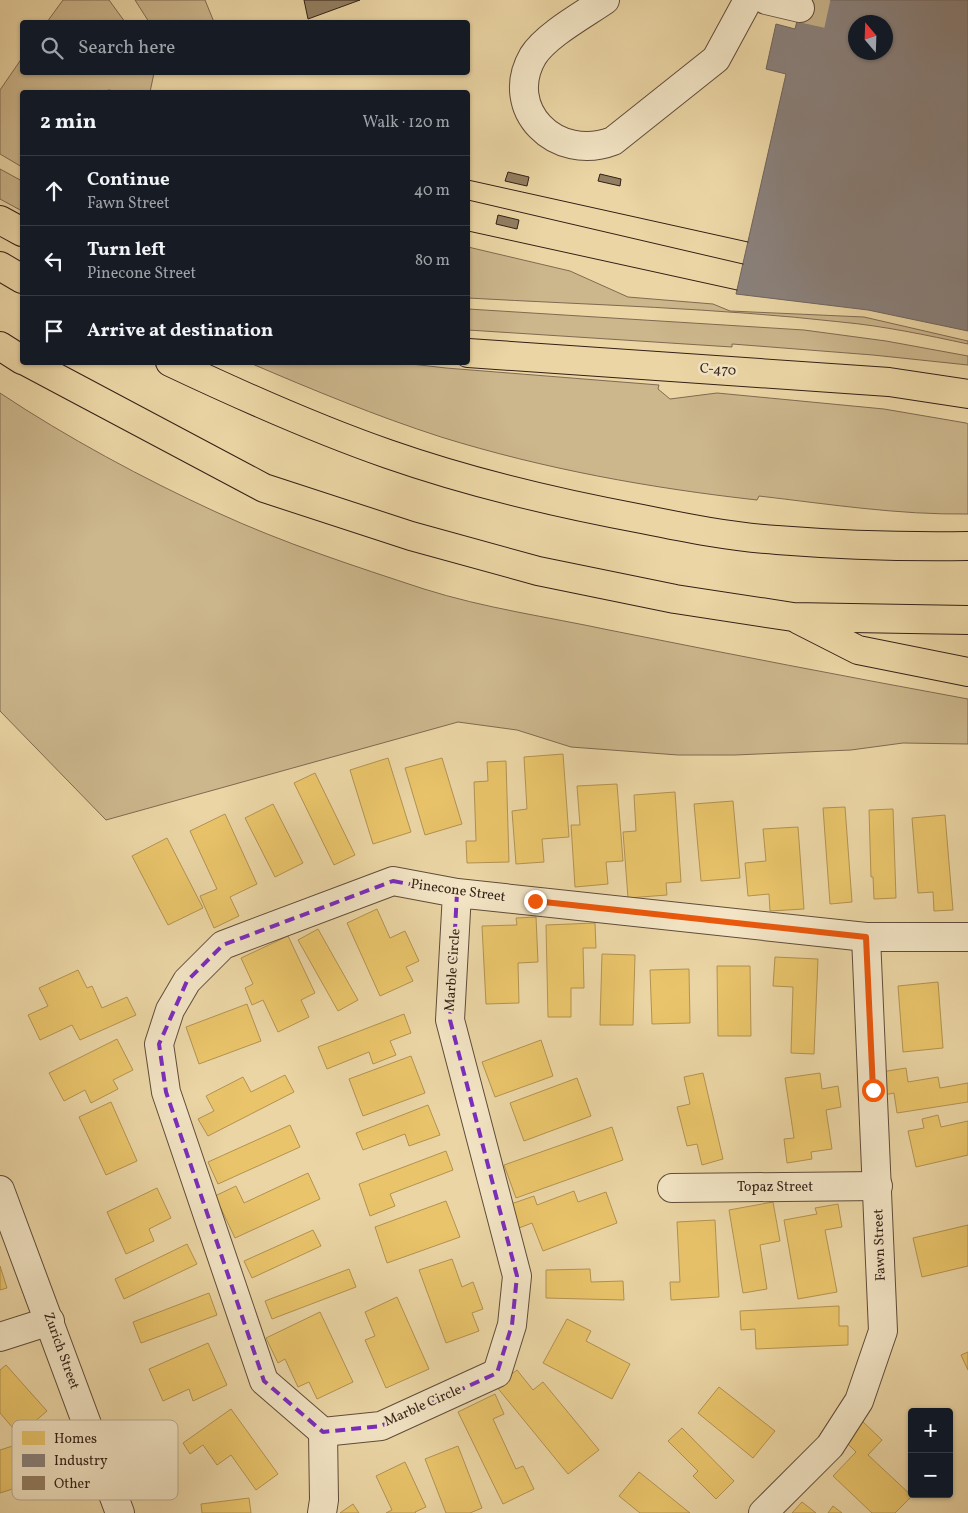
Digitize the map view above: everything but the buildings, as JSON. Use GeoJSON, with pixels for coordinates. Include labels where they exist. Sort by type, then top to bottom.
{"type":"FeatureCollection","features":[{"type":"Feature","properties":{"kind":"highway"},"geometry":{"type":"LineString","coordinates":[[0,220],[20,231]]}},
{"type":"Feature","properties":{"kind":"highway"},"geometry":{"type":"LineString","coordinates":[[0,266],[20,278]]}},
{"type":"Feature","properties":{"kind":"highway"},"geometry":{"type":"LineString","coordinates":[[0,346],[20,359]]}},
{"type":"Feature","properties":{"kind":"highway","name":"C-470"},"geometry":{"type":"LineString","coordinates":[[470,353],[889,382],[968,394]]}},
{"type":"Feature","properties":{"kind":"highway"},"geometry":{"type":"LineString","coordinates":[[33,365],[264,488],[411,536],[538,571],[675,599],[793,617],[968,620]]}},
{"type":"Feature","properties":{"kind":"highway"},"geometry":{"type":"LineString","coordinates":[[176,365],[280,413],[387,454],[449,474],[577,507],[709,532],[776,540],[909,547],[968,546]]}},
{"type":"Feature","properties":{"kind":"highway"},"geometry":{"type":"LineString","coordinates":[[793,617],[858,650],[968,672]]}},
{"type":"Feature","properties":{"kind":"street"},"geometry":{"type":"LineString","coordinates":[[605,0],[546,41],[532,58],[526,76],[527,106],[535,120],[548,135],[565,144],[588,147],[603,145],[613,141],[716,59],[748,0]]}},
{"type":"Feature","properties":{"kind":"street"},"geometry":{"type":"LineString","coordinates":[[766,0],[800,8]]}},
{"type":"Feature","properties":{"kind":"street","name":"Pinecone Street"},"geometry":{"type":"LineString","coordinates":[[323,1432],[264,1381],[166,1092],[159,1044],[170,1010],[187,981],[223,945],[393,881],[458,893],[866,937],[968,937]]}},
{"type":"Feature","properties":{"kind":"street","name":"Marble Circle"},"geometry":{"type":"LineString","coordinates":[[323,1432],[381,1426],[497,1374],[512,1325],[517,1276],[450,1020],[458,893]]}},
{"type":"Feature","properties":{"kind":"street","name":"Fawn Street"},"geometry":{"type":"LineString","coordinates":[[762,1513],[830,1446],[859,1401],[883,1331],[866,937]]}},
{"type":"Feature","properties":{"kind":"street","name":"Topaz Street"},"geometry":{"type":"LineString","coordinates":[[672,1188],[878,1186]]}},
{"type":"Feature","properties":{"kind":"street","name":"Zurich Street"},"geometry":{"type":"LineString","coordinates":[[0,1190],[86,1420]]}},
{"type":"Feature","properties":{"kind":"street"},"geometry":{"type":"LineString","coordinates":[[0,1338],[50,1321]]}},
{"type":"Feature","properties":{"kind":"street"},"geometry":{"type":"LineString","coordinates":[[322,1513],[324,1500],[323,1432]]}},
{"type":"Feature","properties":{"kind":"street","name":"Zurich Street"},"geometry":{"type":"LineString","coordinates":[[115,1500],[120,1513]]}},
{"type":"Feature","properties":{"kind":"highlighted area"},"geometry":{"type":"Polygon","coordinates":[[[393,881],[457,893],[450,1020],[517,1276],[512,1325],[497,1373],[381,1426],[323,1432],[264,1381],[166,1092],[159,1044],[187,981],[223,945],[393,881]]]}},
{"type":"Feature","properties":{"kind":"shaded area"},"geometry":{"type":"Polygon","coordinates":[[[63,0],[109,0],[124,20],[48,20],[63,0]]]}},
{"type":"Feature","properties":{"kind":"shaded area"},"geometry":{"type":"Polygon","coordinates":[[[135,0],[205,0],[213,20],[148,20],[135,0]]]}},
{"type":"Feature","properties":{"kind":"shaded area"},"geometry":{"type":"Polygon","coordinates":[[[20,61],[20,75],[154,75],[150,90],[20,90],[20,166],[0,154],[0,90],[20,61]]]}},
{"type":"Feature","properties":{"kind":"shaded area"},"geometry":{"type":"Polygon","coordinates":[[[0,169],[20,180],[20,210],[0,199],[0,169]]]}},
{"type":"Feature","properties":{"kind":"shaded area"},"geometry":{"type":"Polygon","coordinates":[[[470,247],[570,271],[628,297],[713,304],[730,311],[864,317],[968,341],[968,344],[873,326],[794,317],[701,310],[470,298],[470,247]]]}},
{"type":"Feature","properties":{"kind":"shaded area"},"geometry":{"type":"Polygon","coordinates":[[[470,309],[804,330],[886,341],[968,356],[968,365],[873,355],[732,344],[732,347],[470,330],[470,309]]]}},
{"type":"Feature","properties":{"kind":"shaded area"},"geometry":{"type":"Polygon","coordinates":[[[255,365],[420,365],[659,385],[658,389],[670,399],[717,393],[884,409],[966,423],[968,424],[968,514],[889,511],[759,496],[757,500],[677,490],[598,476],[519,459],[441,437],[297,383],[255,365]]]}},
{"type":"Feature","properties":{"kind":"shaded area"},"geometry":{"type":"Polygon","coordinates":[[[0,393],[51,426],[106,457],[216,512],[293,544],[424,589],[516,612],[968,699],[968,744],[903,743],[851,750],[735,755],[678,755],[571,747],[517,730],[458,722],[106,820],[0,711],[0,393]]]}},
{"type":"Feature","properties":{"kind":"tunnel"},"geometry":{"type":"LineString","coordinates":[[800,8],[832,15]]}},
{"type":"Feature","properties":{"kind":"tram line"},"geometry":{"type":"LineString","coordinates":[[470,180],[748,242]]}},
{"type":"Feature","properties":{"kind":"tram line"},"geometry":{"type":"LineString","coordinates":[[470,200],[743,264]]}},
{"type":"Feature","properties":{"kind":"tram line"},"geometry":{"type":"LineString","coordinates":[[470,231],[737,290]]}},
{"type":"Feature","properties":{"kind":"route"},"geometry":{"type":"LineString","coordinates":[[535,901],[866,937],[873,1090]]}}]}
